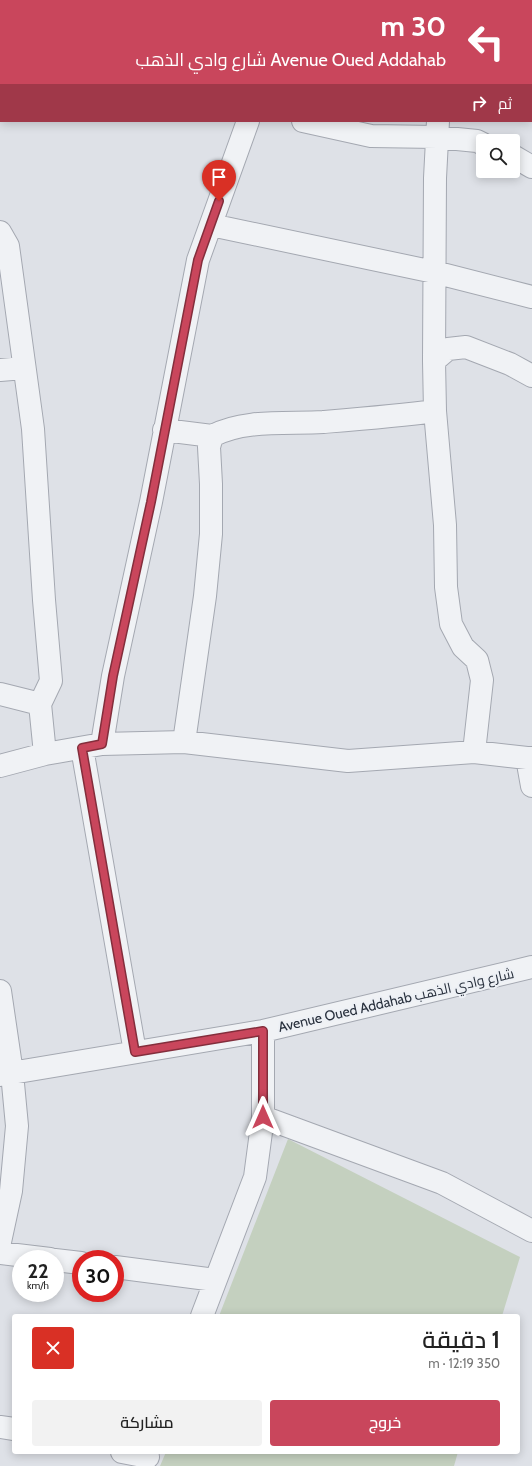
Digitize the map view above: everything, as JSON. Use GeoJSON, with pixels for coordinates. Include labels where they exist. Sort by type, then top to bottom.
{"type":"FeatureCollection","features":[{"type":"Feature","properties":{"kind":"street"},"geometry":{"type":"LineString","coordinates":[[135,1052],[92,746],[113,676],[151,502],[198,260],[248,122]]}},
{"type":"Feature","properties":{"kind":"street"},"geometry":{"type":"LineString","coordinates":[[308,122],[371,136],[437,129],[476,141]]}},
{"type":"Feature","properties":{"kind":"street"},"geometry":{"type":"LineString","coordinates":[[437,129],[434,272],[435,411],[445,525],[446,587],[451,624],[463,647],[477,660],[482,680],[474,752]]}},
{"type":"Feature","properties":{"kind":"street"},"geometry":{"type":"LineString","coordinates":[[520,160],[532,167]]}},
{"type":"Feature","properties":{"kind":"street"},"geometry":{"type":"LineString","coordinates":[[210,225],[434,272],[532,297]]}},
{"type":"Feature","properties":{"kind":"street"},"geometry":{"type":"LineString","coordinates":[[0,232],[8,246],[33,429],[51,681],[40,704],[45,754]]}},
{"type":"Feature","properties":{"kind":"street"},"geometry":{"type":"LineString","coordinates":[[434,361],[448,349],[466,347],[510,364],[532,376]]}},
{"type":"Feature","properties":{"kind":"street"},"geometry":{"type":"LineString","coordinates":[[0,370],[24,368]]}},
{"type":"Feature","properties":{"kind":"street"},"geometry":{"type":"LineString","coordinates":[[164,430],[212,436],[219,432],[243,425],[323,422],[435,411]]}},
{"type":"Feature","properties":{"kind":"street"},"geometry":{"type":"LineString","coordinates":[[184,742],[205,596],[211,534],[209,447],[212,436]]}},
{"type":"Feature","properties":{"kind":"street"},"geometry":{"type":"LineString","coordinates":[[0,694],[40,704]]}},
{"type":"Feature","properties":{"kind":"street"},"geometry":{"type":"LineString","coordinates":[[0,766],[45,754],[92,746],[184,742],[348,762],[474,752],[530,758],[532,786]]}},
{"type":"Feature","properties":{"kind":"street","name":"Avenue Oued Addahab شارع وادي الذهب"},"geometry":{"type":"LineString","coordinates":[[6,1074],[263,1031],[532,967]]}},
{"type":"Feature","properties":{"kind":"street"},"geometry":{"type":"LineString","coordinates":[[0,991],[6,1074],[17,1126],[11,1191],[0,1242]]}},
{"type":"Feature","properties":{"kind":"street"},"geometry":{"type":"LineString","coordinates":[[203,1314],[255,1177],[263,1117],[263,1031]]}},
{"type":"Feature","properties":{"kind":"street"},"geometry":{"type":"LineString","coordinates":[[263,1117],[442,1183],[532,1231]]}},
{"type":"Feature","properties":{"kind":"street"},"geometry":{"type":"LineString","coordinates":[[0,1252],[12,1254]]}},
{"type":"Feature","properties":{"kind":"street"},"geometry":{"type":"LineString","coordinates":[[124,1268],[215,1280]]}},
{"type":"Feature","properties":{"kind":"street"},"geometry":{"type":"LineString","coordinates":[[0,1426],[12,1429]]}},
{"type":"Feature","properties":{"kind":"street"},"geometry":{"type":"LineString","coordinates":[[130,1454],[147,1458]]}},
{"type":"Feature","properties":{"kind":"green space"},"geometry":{"type":"Polygon","coordinates":[[[288,1139],[520,1257],[503,1314],[220,1314],[288,1139]]]}},
{"type":"Feature","properties":{"kind":"green space"},"geometry":{"type":"Polygon","coordinates":[[[165,1454],[457,1454],[454,1466],[160,1466],[165,1454]]]}},
{"type":"Feature","properties":{"kind":"route"},"geometry":{"type":"LineString","coordinates":[[219,201],[198,260],[171,392],[151,502],[113,676],[102,744],[82,748],[135,1052],[263,1031],[263,1117]]}}]}
